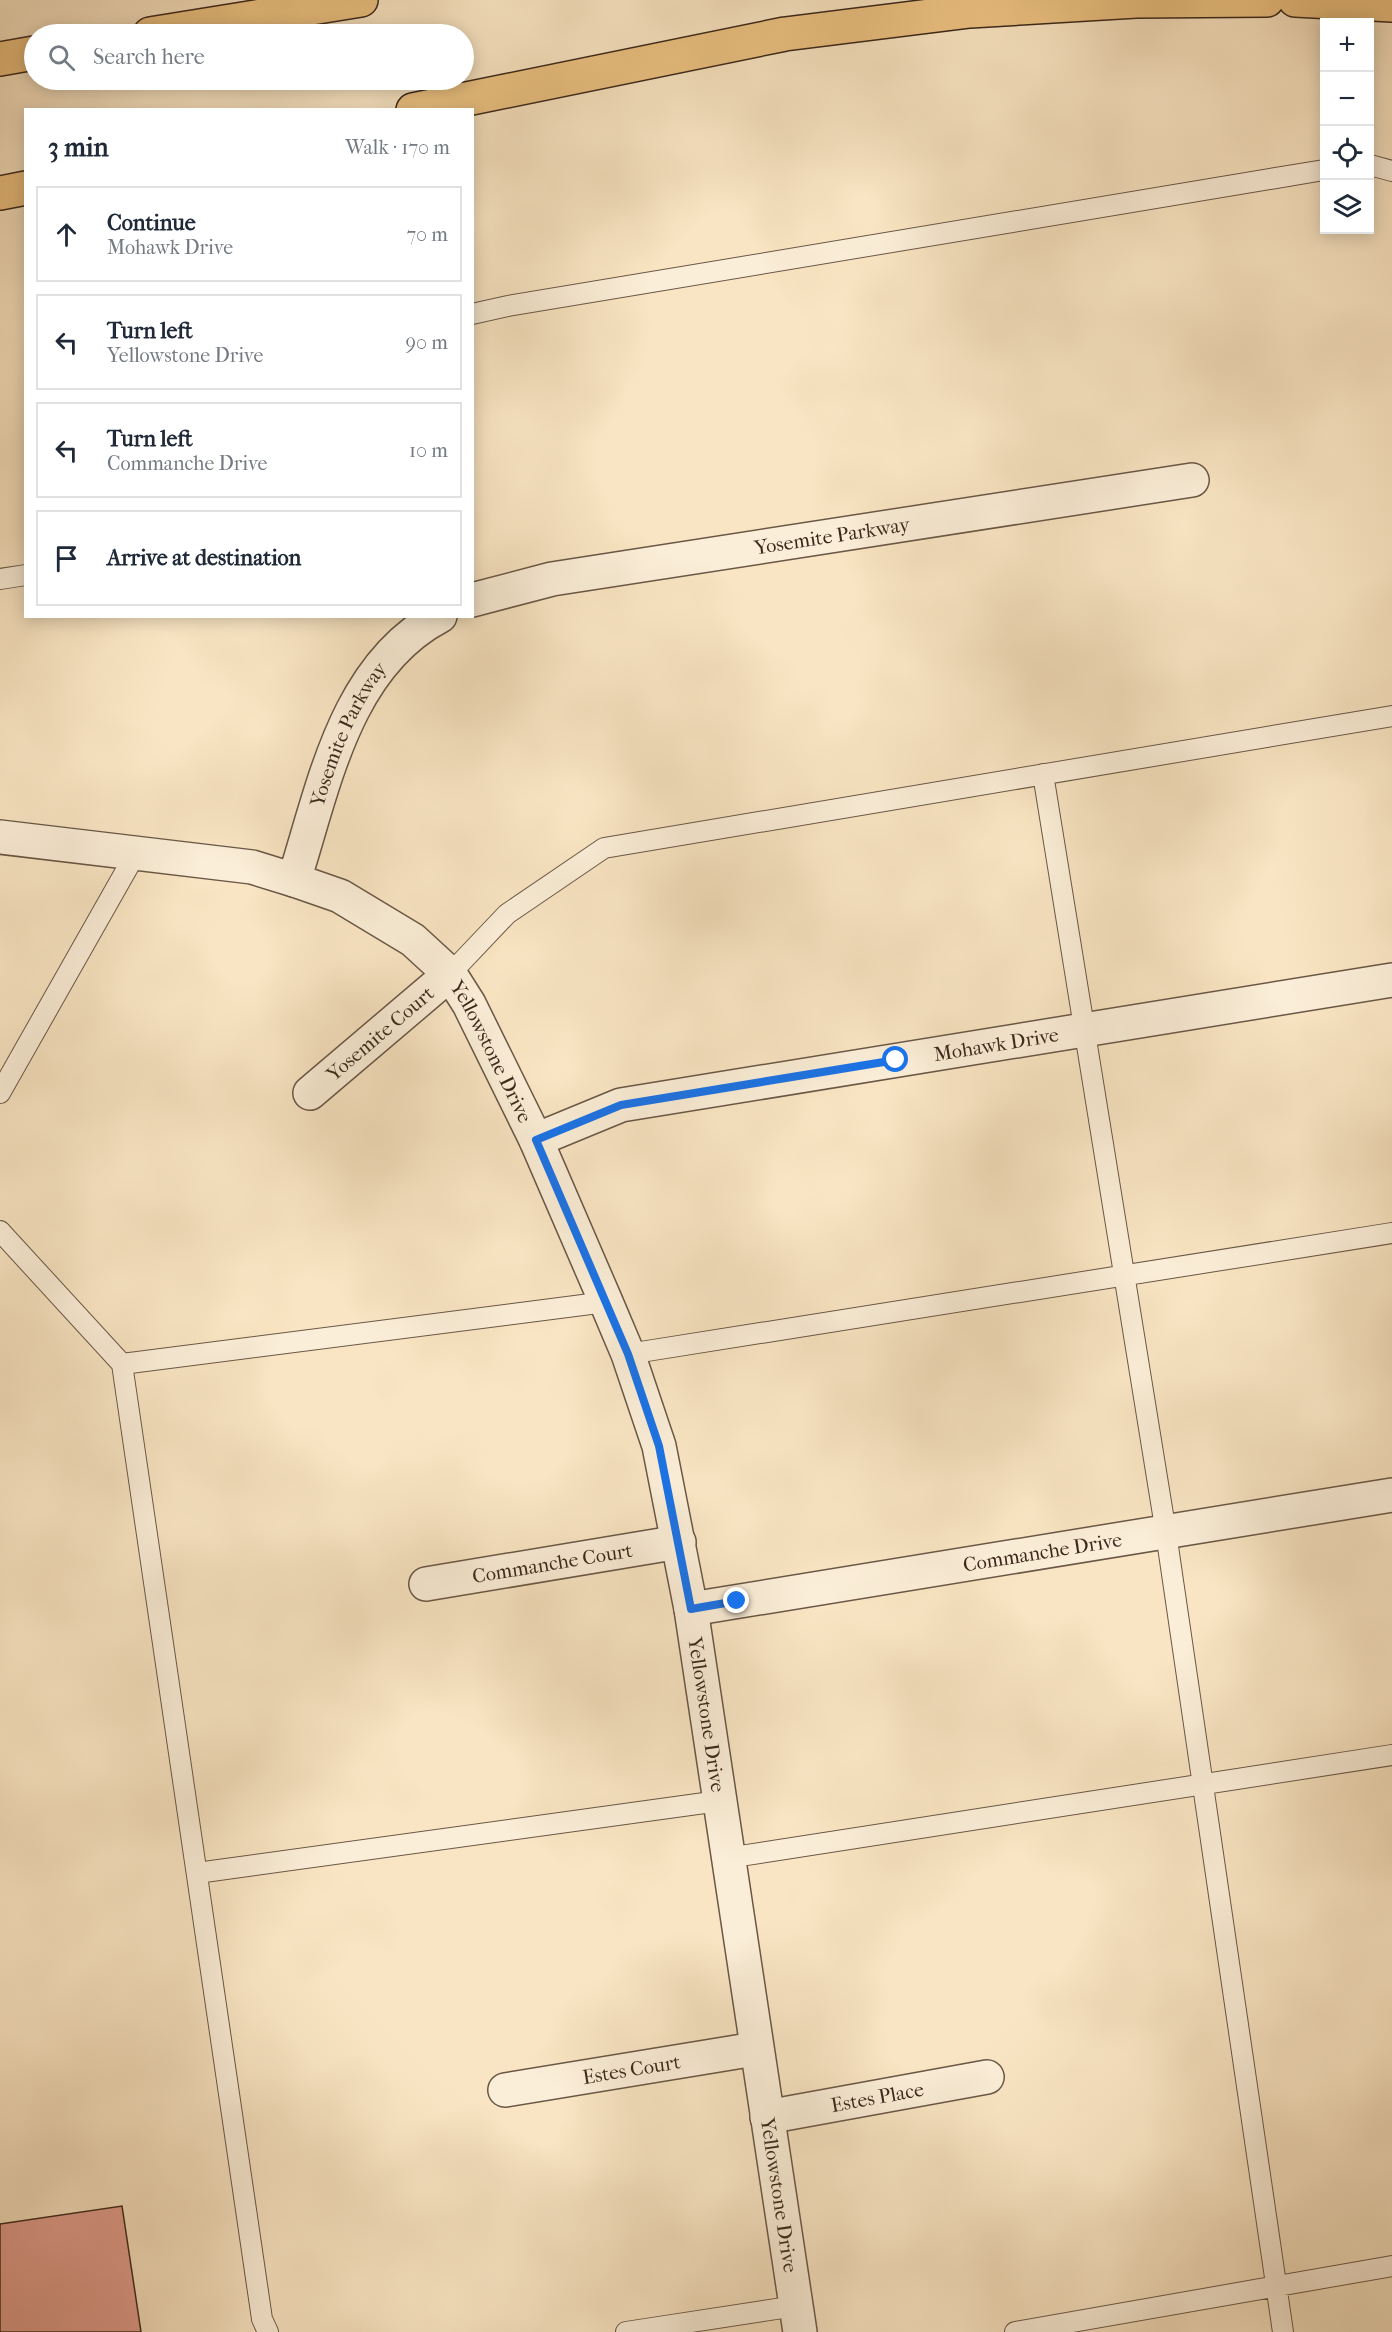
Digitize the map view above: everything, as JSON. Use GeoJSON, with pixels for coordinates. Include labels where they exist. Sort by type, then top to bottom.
{"type":"FeatureCollection","features":[{"type":"Feature","properties":{"kind":"highway"},"geometry":{"type":"LineString","coordinates":[[212,24],[361,0]]}},
{"type":"Feature","properties":{"kind":"highway"},"geometry":{"type":"LineString","coordinates":[[423,108],[808,31],[970,11],[1136,1],[1267,0]]}},
{"type":"Feature","properties":{"kind":"highway"},"geometry":{"type":"LineString","coordinates":[[1295,0],[1392,4]]}},
{"type":"Feature","properties":{"kind":"highway"},"geometry":{"type":"LineString","coordinates":[[0,59],[24,55]]}},
{"type":"Feature","properties":{"kind":"highway"},"geometry":{"type":"LineString","coordinates":[[0,193],[24,188]]}},
{"type":"Feature","properties":{"kind":"street","name":"Yosemite Parkway"},"geometry":{"type":"LineString","coordinates":[[474,599],[552,579],[1192,480]]}},
{"type":"Feature","properties":{"kind":"street","name":"Yosemite Parkway"},"geometry":{"type":"LineString","coordinates":[[294,880],[336,748],[362,691],[390,655],[433,618]]}},
{"type":"Feature","properties":{"kind":"street","name":"Yellowstone Drive"},"geometry":{"type":"LineString","coordinates":[[0,837],[252,867],[340,896],[413,940],[450,974],[470,1004],[536,1140],[606,1302],[628,1354],[659,1446],[691,1609],[755,2049],[798,2319]]}},
{"type":"Feature","properties":{"kind":"street","name":"Yosemite Court"},"geometry":{"type":"LineString","coordinates":[[310,1093],[450,974]]}},
{"type":"Feature","properties":{"kind":"street","name":"Mohawk Drive"},"geometry":{"type":"LineString","coordinates":[[536,1140],[621,1105],[1392,980]]}},
{"type":"Feature","properties":{"kind":"street","name":"Commanche Drive"},"geometry":{"type":"LineString","coordinates":[[691,1609],[1392,1495]]}},
{"type":"Feature","properties":{"kind":"street","name":"Commanche Court"},"geometry":{"type":"LineString","coordinates":[[426,1584],[679,1542]]}},
{"type":"Feature","properties":{"kind":"street","name":"Estes Court"},"geometry":{"type":"LineString","coordinates":[[505,2090],[755,2049]]}},
{"type":"Feature","properties":{"kind":"street","name":"Estes Place"},"geometry":{"type":"LineString","coordinates":[[767,2117],[987,2077]]}},
{"type":"Feature","properties":{"kind":"lane"},"geometry":{"type":"LineString","coordinates":[[1374,166],[1392,171]]}},
{"type":"Feature","properties":{"kind":"lane"},"geometry":{"type":"LineString","coordinates":[[474,314],[1320,171]]}},
{"type":"Feature","properties":{"kind":"lane"},"geometry":{"type":"LineString","coordinates":[[0,579],[24,575]]}},
{"type":"Feature","properties":{"kind":"lane"},"geometry":{"type":"LineString","coordinates":[[450,974],[507,914],[604,848],[1392,716]]}},
{"type":"Feature","properties":{"kind":"lane"},"geometry":{"type":"LineString","coordinates":[[1043,774],[1166,1533],[1283,2332]]}},
{"type":"Feature","properties":{"kind":"lane"},"geometry":{"type":"LineString","coordinates":[[0,1093],[136,853]]}},
{"type":"Feature","properties":{"kind":"lane"},"geometry":{"type":"LineString","coordinates":[[0,1231],[122,1364],[261,2319],[268,2332]]}},
{"type":"Feature","properties":{"kind":"lane"},"geometry":{"type":"LineString","coordinates":[[628,1354],[1392,1233]]}},
{"type":"Feature","properties":{"kind":"lane"},"geometry":{"type":"LineString","coordinates":[[122,1364],[606,1302]]}},
{"type":"Feature","properties":{"kind":"lane"},"geometry":{"type":"LineString","coordinates":[[727,1858],[1392,1755]]}},
{"type":"Feature","properties":{"kind":"lane"},"geometry":{"type":"LineString","coordinates":[[196,1873],[719,1801]]}},
{"type":"Feature","properties":{"kind":"lane"},"geometry":{"type":"LineString","coordinates":[[1015,2332],[1392,2266]]}},
{"type":"Feature","properties":{"kind":"lane"},"geometry":{"type":"LineString","coordinates":[[626,2332],[798,2319]]}},
{"type":"Feature","properties":{"kind":"building"},"geometry":{"type":"Polygon","coordinates":[[[122,2206],[141,2332],[0,2332],[0,2224],[122,2206]]]}},
{"type":"Feature","properties":{"kind":"route"},"geometry":{"type":"LineString","coordinates":[[737,1601],[691,1609],[659,1446],[628,1354],[536,1140],[621,1105],[896,1060]]}}]}
